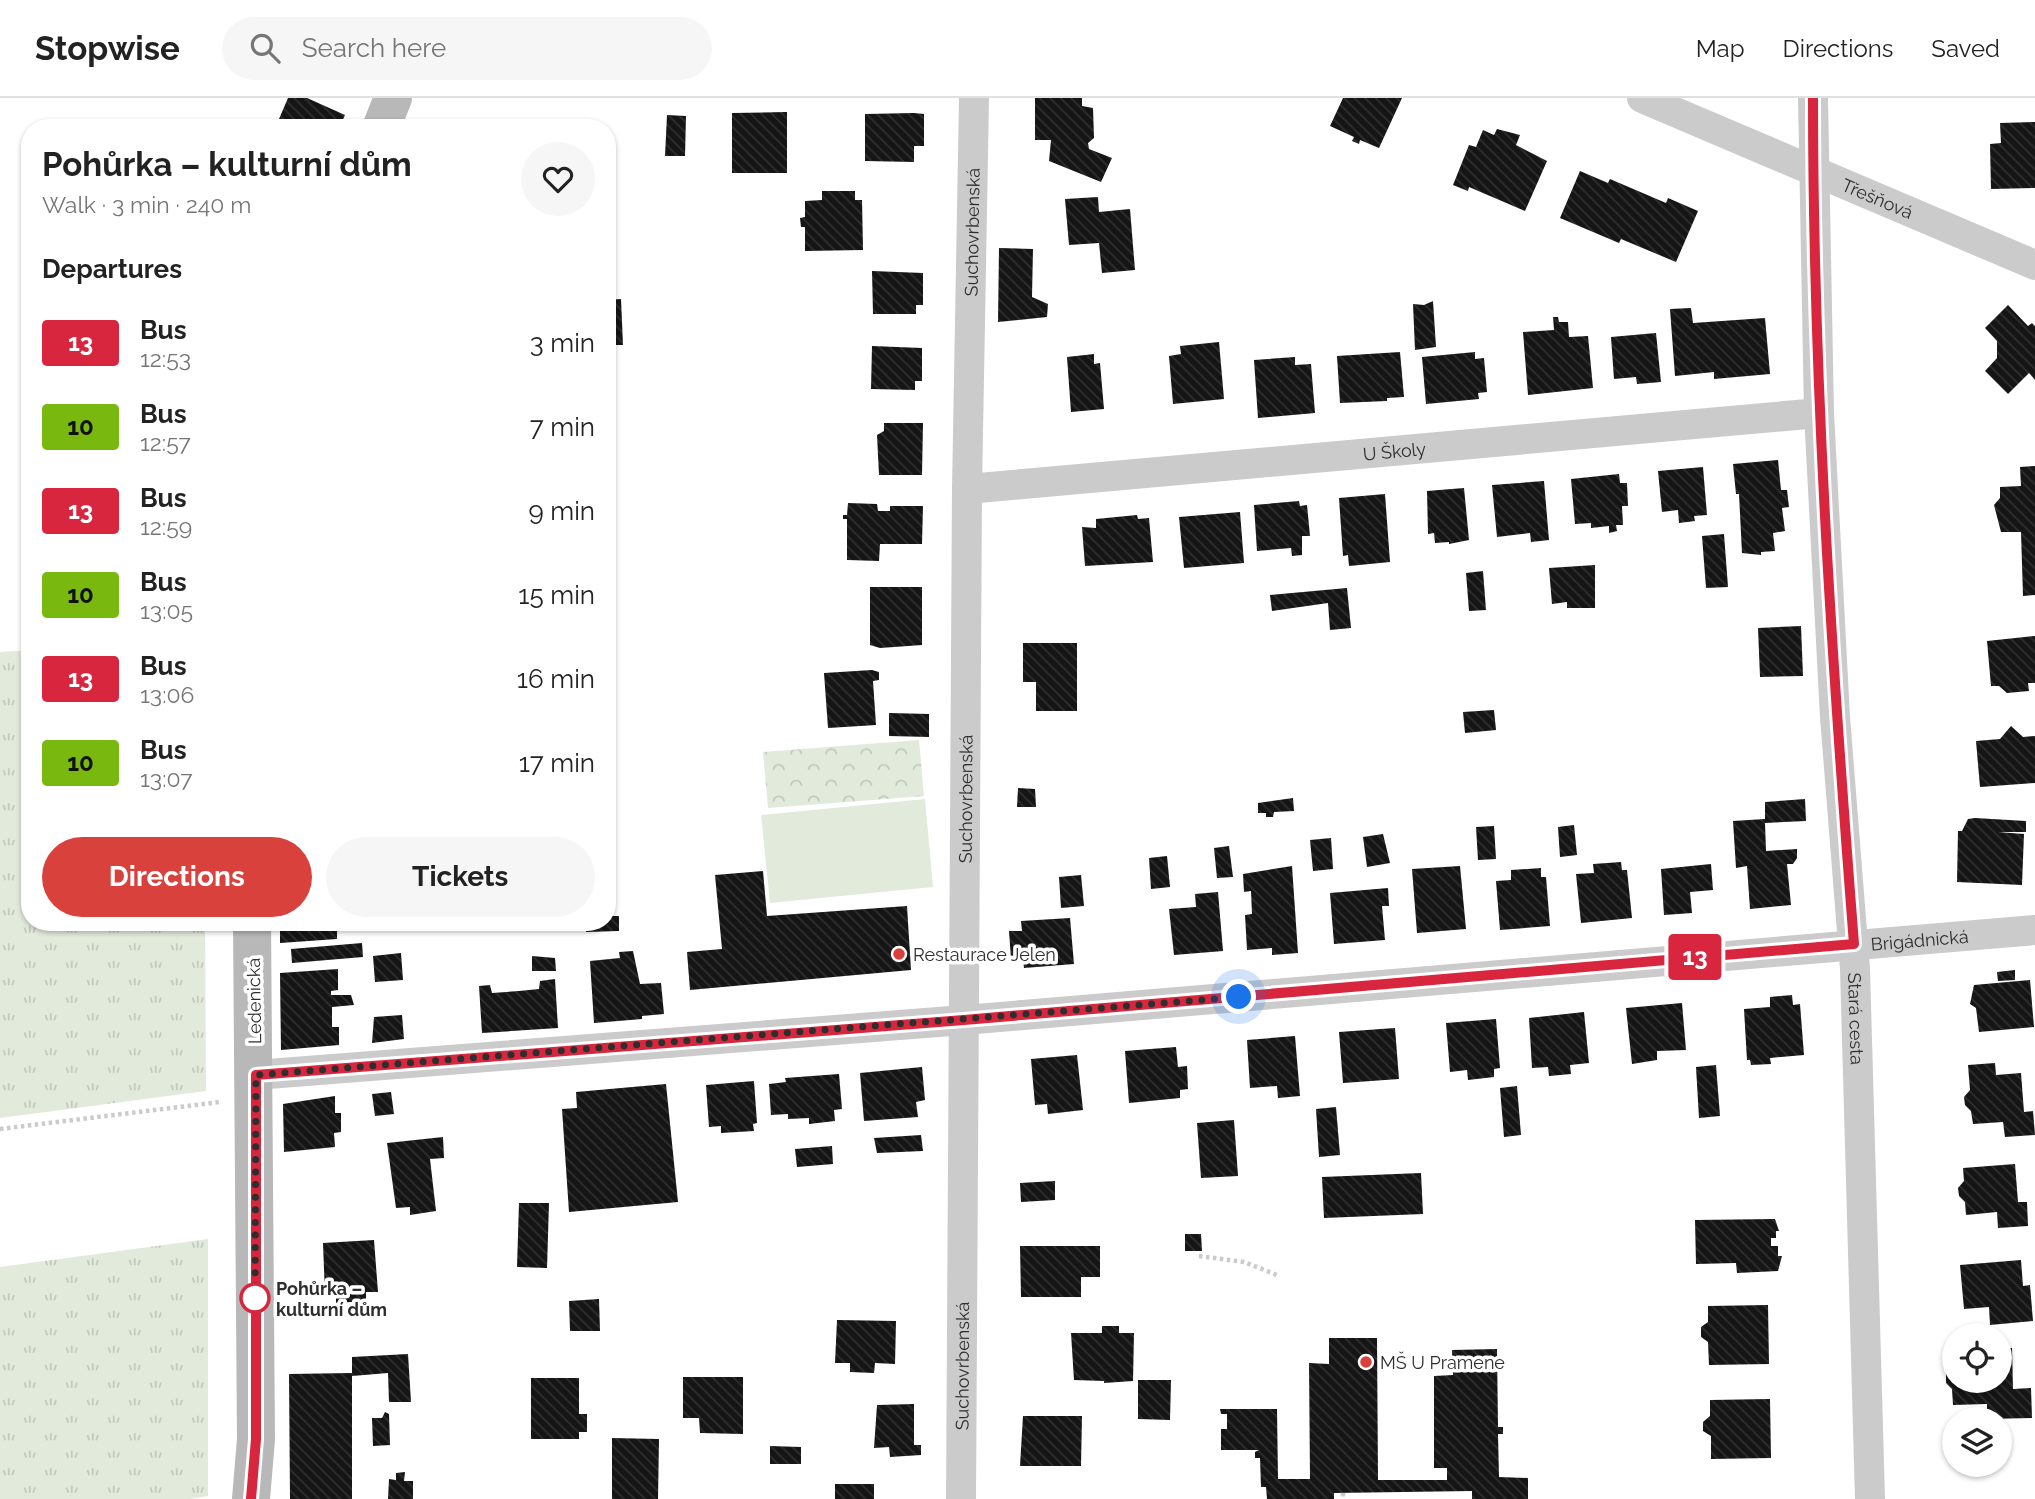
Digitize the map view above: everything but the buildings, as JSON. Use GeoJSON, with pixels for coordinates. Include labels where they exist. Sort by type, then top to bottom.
{"type":"FeatureCollection","features":[{"type":"Feature","properties":{"kind":"main road"},"geometry":{"type":"LineString","coordinates":[[385,119],[393,98]]}},
{"type":"Feature","properties":{"kind":"main road","name":"Ledenická"},"geometry":{"type":"LineString","coordinates":[[251,1499],[256,1439],[256,1086],[252,931]]}},
{"type":"Feature","properties":{"kind":"street","name":"Suchovrbenská"},"geometry":{"type":"LineString","coordinates":[[961,1499],[967,489],[974,98]]}},
{"type":"Feature","properties":{"kind":"street","name":"Třešňová"},"geometry":{"type":"LineString","coordinates":[[1642,98],[2035,265]]}},
{"type":"Feature","properties":{"kind":"street","name":"Stará cesta"},"geometry":{"type":"LineString","coordinates":[[1813,98],[1819,413],[1835,717],[1854,944],[1870,1499]]}},
{"type":"Feature","properties":{"kind":"street","name":"U Školy"},"geometry":{"type":"LineString","coordinates":[[967,489],[1819,413]]}},
{"type":"Feature","properties":{"kind":"street","name":"Brigádnická"},"geometry":{"type":"LineString","coordinates":[[256,1086],[964,1020],[2035,930]]}},
{"type":"Feature","properties":{"kind":"path"},"geometry":{"type":"LineString","coordinates":[[0,1129],[256,1086]]}},
{"type":"Feature","properties":{"kind":"path"},"geometry":{"type":"LineString","coordinates":[[1199,1256],[1244,1262],[1278,1275]]}},
{"type":"Feature","properties":{"kind":"green space"},"geometry":{"type":"Polygon","coordinates":[[[21,651],[21,931],[205,931],[206,1091],[0,1118],[0,652],[21,651]]]}},
{"type":"Feature","properties":{"kind":"green space"},"geometry":{"type":"Polygon","coordinates":[[[919,740],[924,796],[768,808],[763,752],[919,740]]]}},
{"type":"Feature","properties":{"kind":"green space"},"geometry":{"type":"Polygon","coordinates":[[[925,799],[933,887],[770,903],[761,815],[925,799]]]}},
{"type":"Feature","properties":{"kind":"green space"},"geometry":{"type":"Polygon","coordinates":[[[208,1239],[208,1496],[190,1499],[0,1499],[0,1267],[208,1239]]]}},
{"type":"Feature","properties":{"kind":"bus line","name":"13"},"geometry":{"type":"LineString","coordinates":[[251,1499],[256,1439],[256,1075],[964,1020],[1854,944],[1835,717],[1819,413],[1813,98]]}},
{"type":"Feature","properties":{"kind":"place","name":"Restaurace Jelen"},"geometry":{"type":"Point","coordinates":[899,954]}},
{"type":"Feature","properties":{"kind":"place","name":"Pohůrka – kulturní dům"},"geometry":{"type":"Point","coordinates":[255,1298]}},
{"type":"Feature","properties":{"kind":"place","name":"MŠ U Pramene"},"geometry":{"type":"Point","coordinates":[1366,1362]}},
{"type":"Feature","properties":{"kind":"route"},"geometry":{"type":"LineString","coordinates":[[255,1298],[256,1075],[1239,997]]}}]}
